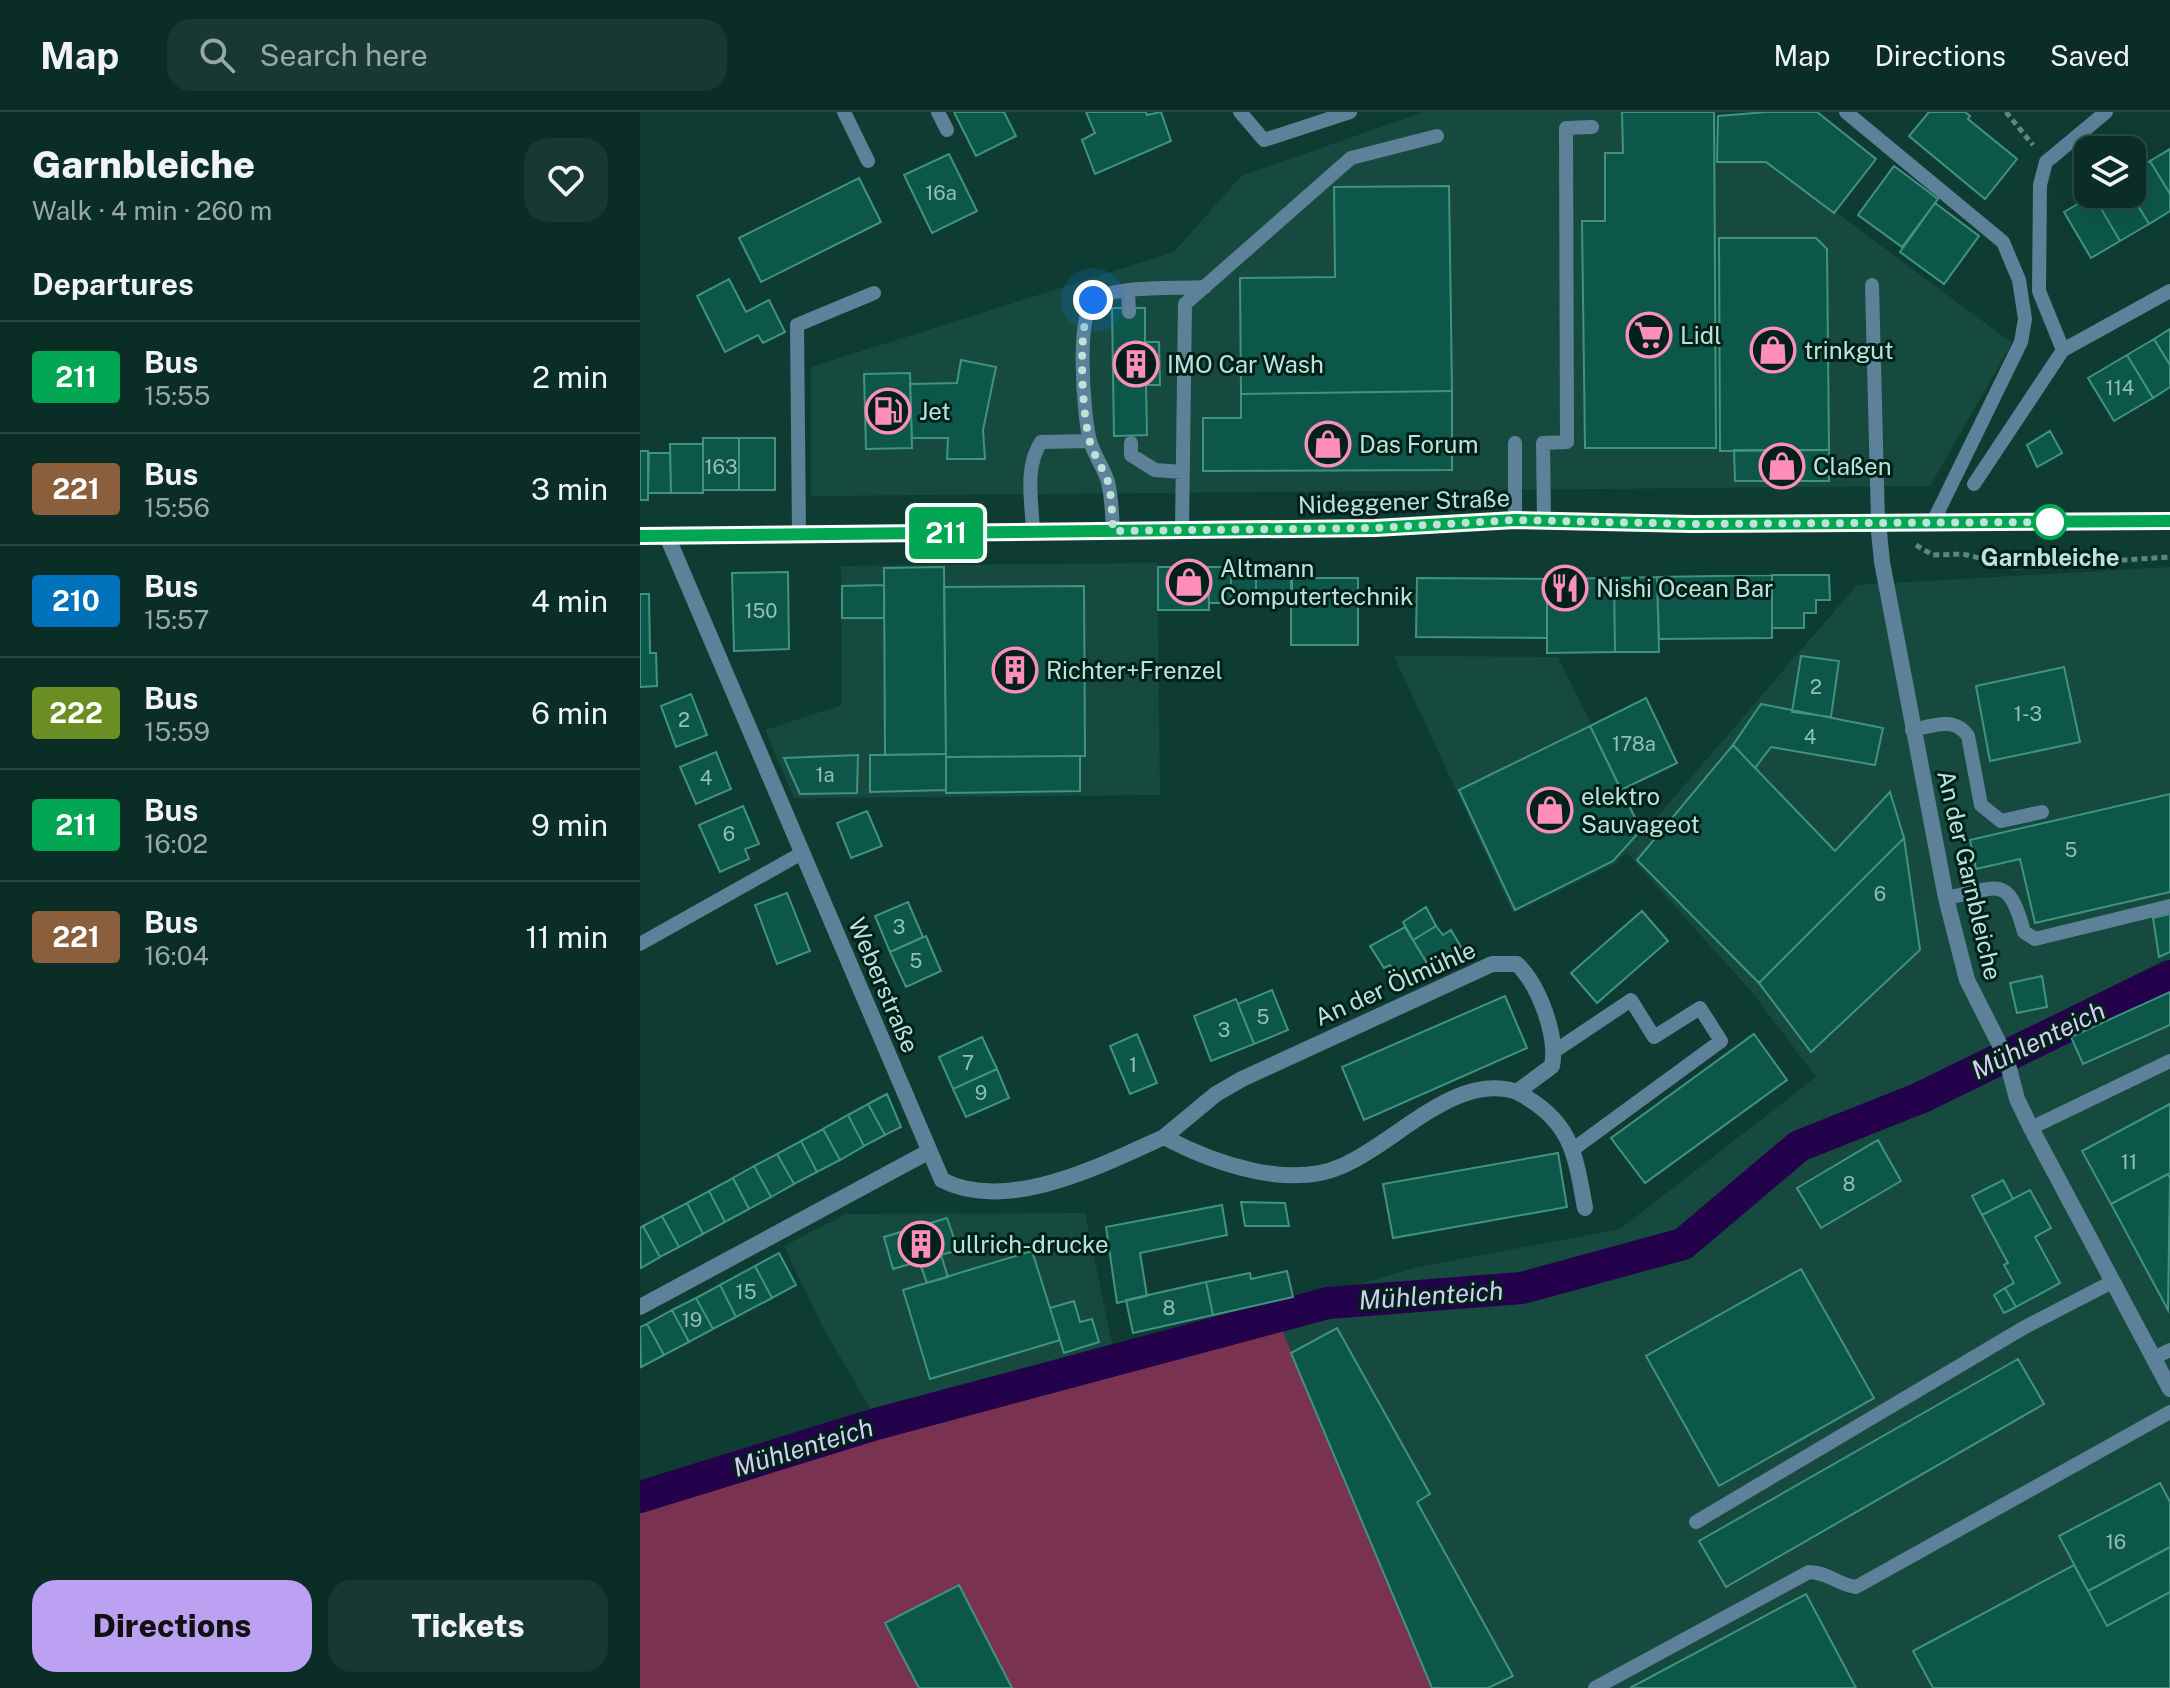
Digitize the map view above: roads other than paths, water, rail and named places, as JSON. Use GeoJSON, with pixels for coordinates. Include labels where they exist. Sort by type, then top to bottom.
{"type":"FeatureCollection","features":[{"type":"Feature","properties":{"kind":"main road","name":"Nideggener Straße"},"geometry":{"type":"LineString","coordinates":[[640,536],[1375,528],[1515,520],[1692,524],[2170,521]]}},
{"type":"Feature","properties":{"kind":"street","name":"An der Garnbleiche"},"geometry":{"type":"LineString","coordinates":[[1878,522],[1882,562],[1912,730],[1946,898],[1967,980],[1997,1036],[2017,1099],[2031,1128],[2170,1389]]}},
{"type":"Feature","properties":{"kind":"street","name":"Weberstraße"},"geometry":{"type":"LineString","coordinates":[[667,536],[928,1152]]}},
{"type":"Feature","properties":{"kind":"street","name":"An der Ölmühle"},"geometry":{"type":"LineString","coordinates":[[928,1152],[942,1180],[955,1187],[1006,1189],[1081,1174],[1164,1137],[1216,1094],[1242,1079],[1492,964],[1506,961],[1517,964],[1527,974],[1555,1051]]}},
{"type":"Feature","properties":{"kind":"street"},"geometry":{"type":"LineString","coordinates":[[1517,1092],[1552,1066],[1555,1051]]}},
{"type":"Feature","properties":{"kind":"street"},"geometry":{"type":"LineString","coordinates":[[1164,1137],[1249,1169],[1313,1174],[1341,1167],[1464,1093],[1499,1086],[1517,1092],[1555,1117],[1572,1150],[1585,1208]]}},
{"type":"Feature","properties":{"kind":"street"},"geometry":{"type":"LineString","coordinates":[[640,1307],[928,1152]]}},
{"type":"Feature","properties":{"kind":"lane"},"geometry":{"type":"LineString","coordinates":[[844,112],[868,161]]}},
{"type":"Feature","properties":{"kind":"lane"},"geometry":{"type":"LineString","coordinates":[[938,112],[947,130]]}},
{"type":"Feature","properties":{"kind":"lane"},"geometry":{"type":"LineString","coordinates":[[1240,112],[1264,140],[1350,112]]}},
{"type":"Feature","properties":{"kind":"lane"},"geometry":{"type":"LineString","coordinates":[[1846,112],[2003,242],[2019,280],[2025,319],[2021,342],[1933,522]]}},
{"type":"Feature","properties":{"kind":"lane"},"geometry":{"type":"LineString","coordinates":[[2063,350],[2039,291],[2040,185],[2046,162],[2106,112]]}},
{"type":"Feature","properties":{"kind":"lane"},"geometry":{"type":"LineString","coordinates":[[1544,520],[1543,443],[1567,442],[1566,128],[1592,127]]}},
{"type":"Feature","properties":{"kind":"lane"},"geometry":{"type":"LineString","coordinates":[[1182,531],[1185,304],[1351,158],[1437,136]]}},
{"type":"Feature","properties":{"kind":"lane"},"geometry":{"type":"LineString","coordinates":[[1872,285],[1878,522]]}},
{"type":"Feature","properties":{"kind":"lane"},"geometry":{"type":"LineString","coordinates":[[1113,531],[1108,483],[1089,441],[1084,330],[1088,307],[1105,295],[1205,287]]}},
{"type":"Feature","properties":{"kind":"lane"},"geometry":{"type":"LineString","coordinates":[[1974,484],[2063,350],[2170,291]]}},
{"type":"Feature","properties":{"kind":"lane"},"geometry":{"type":"LineString","coordinates":[[1128,292],[1129,312]]}},
{"type":"Feature","properties":{"kind":"lane"},"geometry":{"type":"LineString","coordinates":[[799,535],[797,325],[874,293]]}},
{"type":"Feature","properties":{"kind":"lane"},"geometry":{"type":"LineString","coordinates":[[1033,532],[1030,463],[1035,451],[1041,442],[1089,441]]}},
{"type":"Feature","properties":{"kind":"lane"},"geometry":{"type":"LineString","coordinates":[[1131,443],[1131,455],[1155,470],[1183,472]]}},
{"type":"Feature","properties":{"kind":"lane"},"geometry":{"type":"LineString","coordinates":[[1515,443],[1515,520]]}},
{"type":"Feature","properties":{"kind":"lane"},"geometry":{"type":"LineString","coordinates":[[1912,730],[1948,723],[1962,728],[1968,736],[1981,805],[1989,814],[2001,821],[2042,812]]}},
{"type":"Feature","properties":{"kind":"lane"},"geometry":{"type":"LineString","coordinates":[[640,944],[802,853]]}},
{"type":"Feature","properties":{"kind":"lane"},"geometry":{"type":"LineString","coordinates":[[1946,898],[1997,888],[2008,890],[2015,898],[2024,932],[2035,939],[2170,906]]}},
{"type":"Feature","properties":{"kind":"lane"},"geometry":{"type":"LineString","coordinates":[[1555,1051],[1631,1000],[1654,1037],[1700,1008],[1721,1041],[1572,1150]]}},
{"type":"Feature","properties":{"kind":"lane"},"geometry":{"type":"LineString","coordinates":[[2031,1128],[2170,1061]]}},
{"type":"Feature","properties":{"kind":"lane"},"geometry":{"type":"LineString","coordinates":[[1696,1522],[2025,1327],[2112,1282]]}},
{"type":"Feature","properties":{"kind":"lane"},"geometry":{"type":"LineString","coordinates":[[2154,1358],[2170,1350]]}},
{"type":"Feature","properties":{"kind":"lane"},"geometry":{"type":"LineString","coordinates":[[1595,1688],[1809,1572],[1823,1572],[1844,1586],[1856,1587],[2170,1412]]}},
{"type":"Feature","properties":{"kind":"waterway","name":"Mühlenteich"},"geometry":{"type":"LineString","coordinates":[[640,1497],[876,1424],[1328,1303],[1522,1288],[1683,1244],[1799,1146],[1920,1098],[2170,976]]}},
{"type":"Feature","properties":{"kind":"place","name":"Lidl"},"geometry":{"type":"Point","coordinates":[1649,335]}},
{"type":"Feature","properties":{"kind":"place","name":"trinkgut"},"geometry":{"type":"Point","coordinates":[1773,350]}},
{"type":"Feature","properties":{"kind":"place","name":"IMO Car Wash"},"geometry":{"type":"Point","coordinates":[1136,364]}},
{"type":"Feature","properties":{"kind":"place","name":"Jet"},"geometry":{"type":"Point","coordinates":[888,411]}},
{"type":"Feature","properties":{"kind":"place","name":"Das Forum"},"geometry":{"type":"Point","coordinates":[1328,444]}},
{"type":"Feature","properties":{"kind":"place","name":"Claßen"},"geometry":{"type":"Point","coordinates":[1782,466]}},
{"type":"Feature","properties":{"kind":"place","name":"Garnbleiche"},"geometry":{"type":"Point","coordinates":[2050,522]}},
{"type":"Feature","properties":{"kind":"place","name":"Altmann Computertechnik"},"geometry":{"type":"Point","coordinates":[1189,582]}},
{"type":"Feature","properties":{"kind":"place","name":"Nishi Ocean Bar"},"geometry":{"type":"Point","coordinates":[1565,588]}},
{"type":"Feature","properties":{"kind":"place","name":"Richter+Frenzel"},"geometry":{"type":"Point","coordinates":[1015,670]}},
{"type":"Feature","properties":{"kind":"place","name":"elektro Sauvageot"},"geometry":{"type":"Point","coordinates":[1550,810]}},
{"type":"Feature","properties":{"kind":"place","name":"ullrich-drucke"},"geometry":{"type":"Point","coordinates":[921,1244]}}]}
